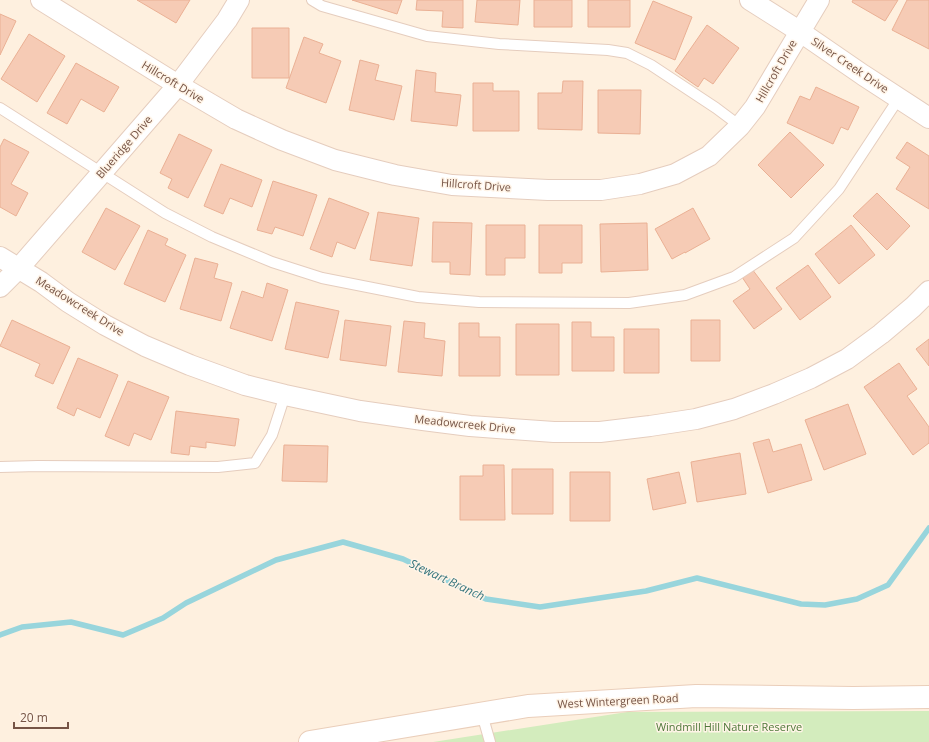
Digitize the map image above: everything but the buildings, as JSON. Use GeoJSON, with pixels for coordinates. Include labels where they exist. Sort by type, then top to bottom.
{"type":"FeatureCollection","features":[{"type":"Feature","properties":{"kind":"main road","name":"West Wintergreen Road"},"geometry":{"type":"LineString","coordinates":[[310,742],[528,706],[696,696],[845,698],[929,697]]}},
{"type":"Feature","properties":{"kind":"street","name":"Hillcroft Drive"},"geometry":{"type":"LineString","coordinates":[[41,0],[236,119],[282,140],[335,160],[395,175],[452,185],[548,190],[601,190],[640,184],[675,174],[709,156],[740,126],[755,107],[799,31],[819,0]]}},
{"type":"Feature","properties":{"kind":"street","name":"Blueridge Drive"},"geometry":{"type":"LineString","coordinates":[[0,287],[19,268],[178,85],[223,25],[239,0]]}},
{"type":"Feature","properties":{"kind":"street","name":"Silver Creek Drive"},"geometry":{"type":"LineString","coordinates":[[750,0],[929,118]]}},
{"type":"Feature","properties":{"kind":"street","name":"Meadowcreek Drive"},"geometry":{"type":"LineString","coordinates":[[0,257],[41,282],[68,302],[145,346],[190,365],[245,385],[285,395],[360,410],[422,420],[470,426],[554,432],[600,432],[696,419],[734,409],[774,394],[811,378],[847,359],[908,312],[929,291]]}},
{"type":"Feature","properties":{"kind":"lane"},"geometry":{"type":"LineString","coordinates":[[312,0],[322,6],[427,36],[499,44],[608,50],[627,53],[651,65],[716,108],[740,126]]}},
{"type":"Feature","properties":{"kind":"lane"},"geometry":{"type":"LineString","coordinates":[[0,108],[165,213],[212,237],[272,262],[322,278],[418,297],[472,302],[628,303],[684,295],[734,277],[794,238],[839,189],[899,98]]}},
{"type":"Feature","properties":{"kind":"lane"},"geometry":{"type":"LineString","coordinates":[[0,467],[218,467],[255,463],[272,435],[285,395]]}},
{"type":"Feature","properties":{"kind":"lane"},"geometry":{"type":"LineString","coordinates":[[482,714],[490,742]]}},
{"type":"Feature","properties":{"kind":"green space","name":"Windmill Hill Nature Reserve"},"geometry":{"type":"Polygon","coordinates":[[[929,711],[929,742],[433,742],[627,712],[929,711]]]}},
{"type":"Feature","properties":{"kind":"waterway","name":"Stewart Branch"},"geometry":{"type":"LineString","coordinates":[[0,635],[22,627],[71,622],[123,635],[163,618],[186,603],[276,560],[343,542],[403,559],[486,599],[540,607],[646,591],[697,578],[801,604],[825,605],[857,599],[888,585],[929,528]]}}]}
